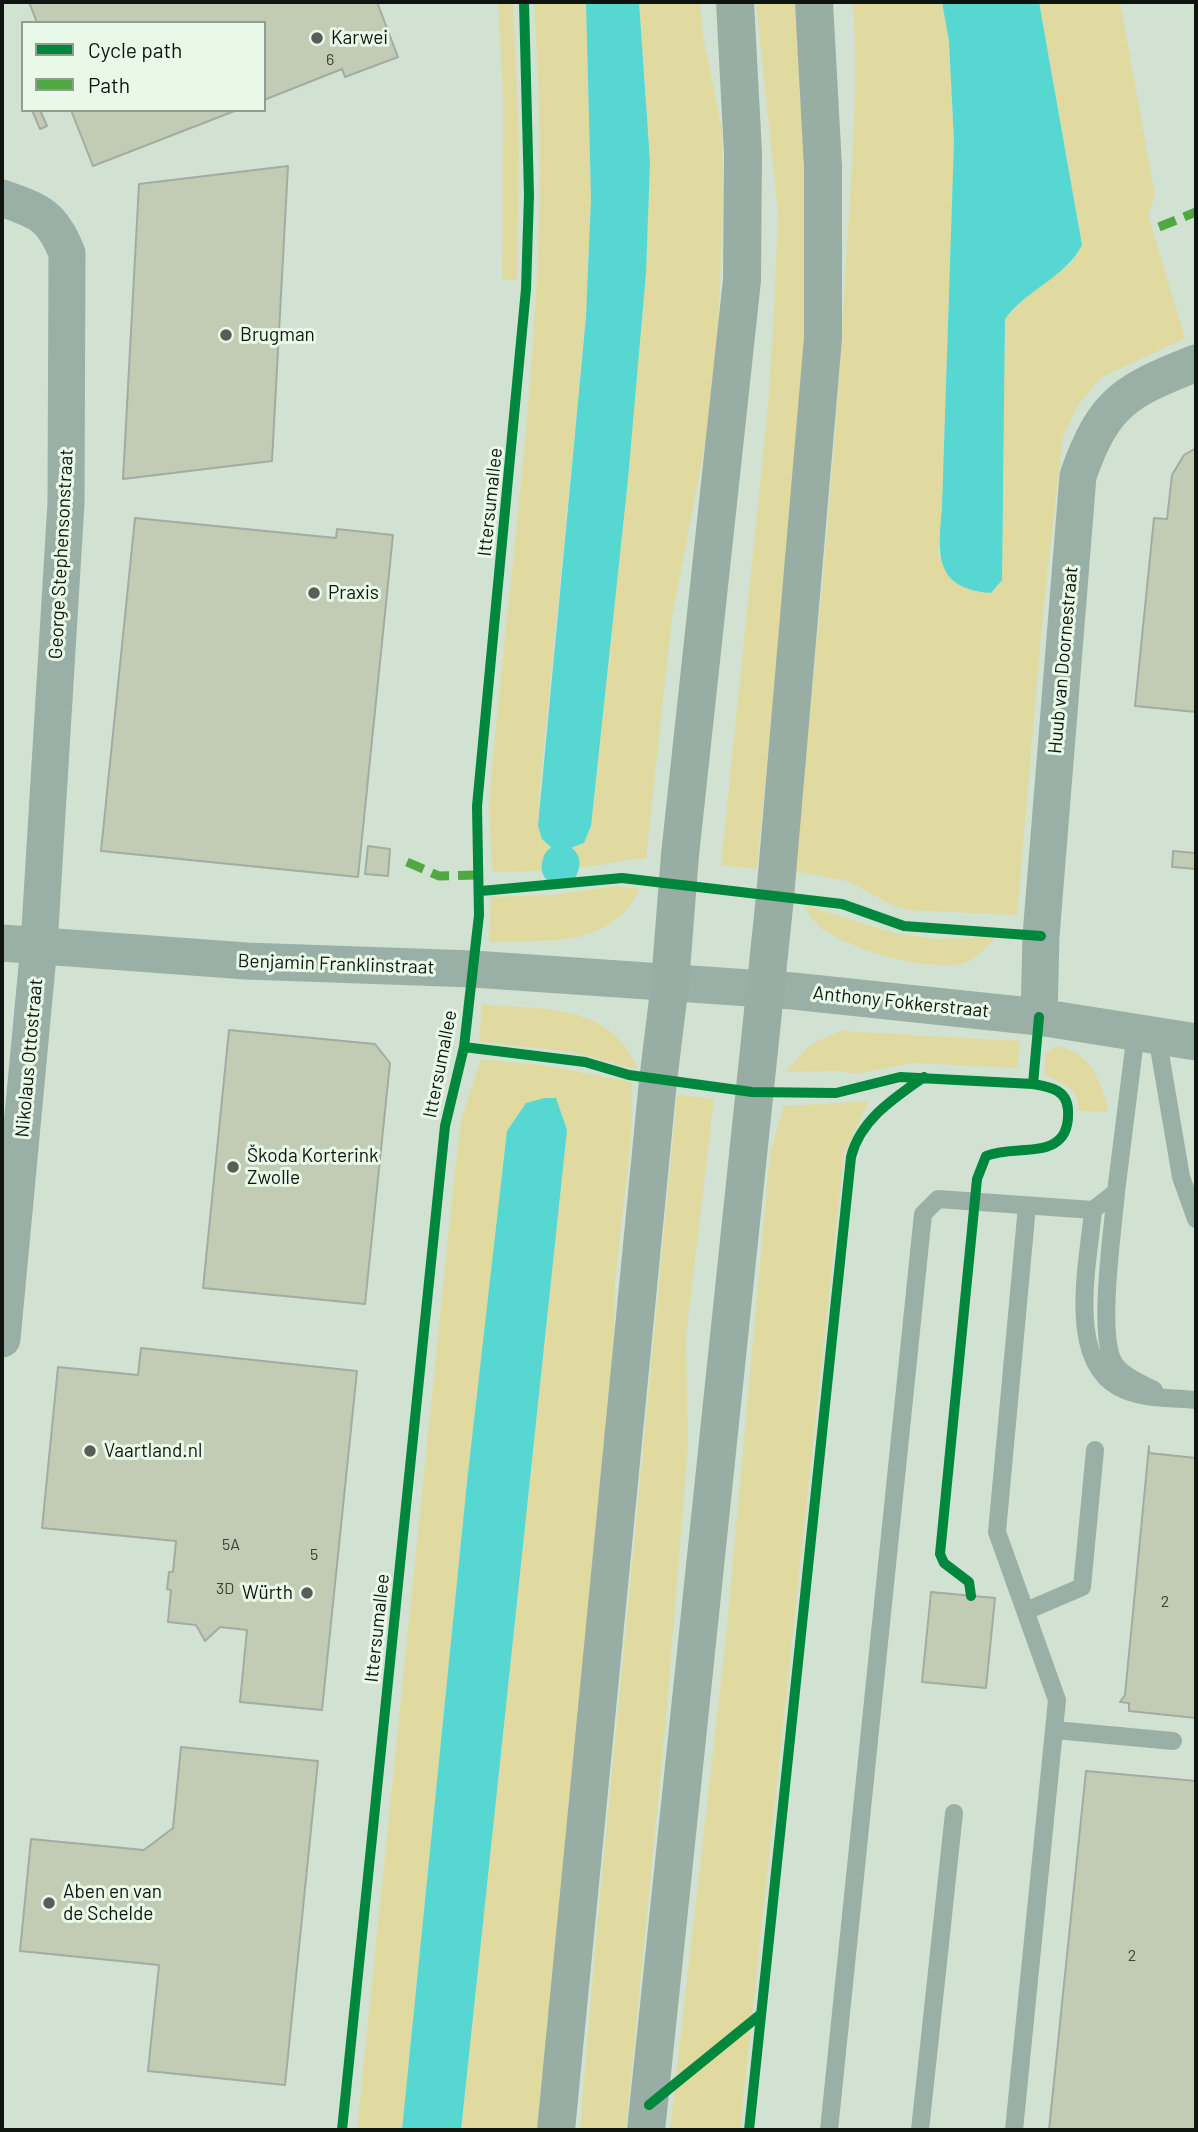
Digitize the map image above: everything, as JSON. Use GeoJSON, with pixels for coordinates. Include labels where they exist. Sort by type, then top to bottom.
{"type":"FeatureCollection","features":[{"type":"Feature","properties":{"kind":"main road"},"geometry":{"type":"LineString","coordinates":[[556,2130],[658,1081],[670,983],[680,855],[742,280],[743,153],[735,2]]}},
{"type":"Feature","properties":{"kind":"main road"},"geometry":{"type":"LineString","coordinates":[[646,2130],[775,897],[824,338],[823,167],[814,2]]}},
{"type":"Feature","properties":{"kind":"street","name":"George Stephensonstraat"},"geometry":{"type":"LineString","coordinates":[[2,198],[39,211],[60,234],[67,253],[66,503],[39,945]]}},
{"type":"Feature","properties":{"kind":"street","name":"Huub van Doornestraat"},"geometry":{"type":"LineString","coordinates":[[1039,1017],[1041,936],[1078,476],[1087,451],[1113,407],[1138,388],[1196,363]]}},
{"type":"Feature","properties":{"kind":"street","name":"Benjamin Franklinstraat"},"geometry":{"type":"LineString","coordinates":[[2,943],[246,961],[473,970],[764,988]]}},
{"type":"Feature","properties":{"kind":"street","name":"Nikolaus Ottostraat"},"geometry":{"type":"LineString","coordinates":[[2,1339],[39,945]]}},
{"type":"Feature","properties":{"kind":"street","name":"Anthony Fokkerstraat"},"geometry":{"type":"LineString","coordinates":[[764,988],[1039,1017],[1196,1042]]}},
{"type":"Feature","properties":{"kind":"lane"},"geometry":{"type":"LineString","coordinates":[[1146,1034],[1116,1192],[1105,1332],[1115,1363],[1131,1379],[1169,1397]]}},
{"type":"Feature","properties":{"kind":"lane"},"geometry":{"type":"LineString","coordinates":[[1146,1034],[1181,1177],[1196,1219]]}},
{"type":"Feature","properties":{"kind":"lane"},"geometry":{"type":"LineString","coordinates":[[830,2130],[923,1214],[937,1199],[1093,1210],[1116,1192]]}},
{"type":"Feature","properties":{"kind":"lane"},"geometry":{"type":"LineString","coordinates":[[1014,2130],[1057,1700],[997,1532],[1027,1206]]}},
{"type":"Feature","properties":{"kind":"lane"},"geometry":{"type":"LineString","coordinates":[[1093,1210],[1085,1306],[1085,1331],[1090,1354],[1102,1372],[1126,1391],[1196,1400]]}},
{"type":"Feature","properties":{"kind":"lane"},"geometry":{"type":"LineString","coordinates":[[1026,1611],[1082,1587],[1095,1450]]}},
{"type":"Feature","properties":{"kind":"lane"},"geometry":{"type":"LineString","coordinates":[[1055,1730],[1173,1741]]}},
{"type":"Feature","properties":{"kind":"lane"},"geometry":{"type":"LineString","coordinates":[[920,2130],[954,1813]]}},
{"type":"Feature","properties":{"kind":"shaded area"},"geometry":{"type":"Polygon","coordinates":[[[2,2],[1196,2],[1196,2130],[2,2130],[2,2]]]}},
{"type":"Feature","properties":{"kind":"shaded area"},"geometry":{"type":"Polygon","coordinates":[[[498,2],[513,2],[519,140],[517,280],[502,280],[503,98],[498,2]]]}},
{"type":"Feature","properties":{"kind":"shaded area"},"geometry":{"type":"Polygon","coordinates":[[[534,2],[586,2],[591,198],[586,317],[539,799],[542,839],[567,863],[568,849],[584,843],[591,826],[628,479],[646,273],[650,162],[639,2],[700,2],[703,36],[722,129],[723,208],[718,333],[708,430],[672,617],[646,859],[566,869],[492,872],[489,803],[522,475],[537,277],[540,139],[534,2]]]}},
{"type":"Feature","properties":{"kind":"shaded area"},"geometry":{"type":"Polygon","coordinates":[[[756,2],[796,2],[807,229],[806,309],[796,470],[757,869],[721,865],[768,406],[778,212],[756,2]]]}},
{"type":"Feature","properties":{"kind":"shaded area"},"geometry":{"type":"Polygon","coordinates":[[[853,2],[942,2],[949,41],[954,141],[942,507],[938,556],[1002,580],[1005,319],[1032,291],[1073,262],[1079,226],[1039,2],[1120,2],[1155,195],[1148,215],[1185,338],[1100,378],[1078,405],[1063,437],[1044,602],[1017,915],[908,910],[892,905],[848,881],[794,871],[835,429],[854,107],[853,2]]]}},
{"type":"Feature","properties":{"kind":"shaded area"},"geometry":{"type":"Polygon","coordinates":[[[618,886],[640,889],[628,908],[595,932],[554,940],[489,942],[491,897],[552,895],[618,886]]]}},
{"type":"Feature","properties":{"kind":"shaded area"},"geometry":{"type":"Polygon","coordinates":[[[804,905],[894,933],[936,939],[995,937],[975,957],[961,964],[906,961],[864,949],[828,933],[814,921],[804,905]]]}},
{"type":"Feature","properties":{"kind":"shaded area"},"geometry":{"type":"Polygon","coordinates":[[[482,1004],[552,1010],[593,1021],[611,1032],[626,1048],[638,1070],[573,1052],[479,1042],[482,1004]]]}},
{"type":"Feature","properties":{"kind":"shaded area"},"geometry":{"type":"Polygon","coordinates":[[[840,1031],[1020,1041],[1017,1068],[913,1063],[856,1074],[838,1071],[785,1072],[810,1045],[840,1031]]]}},
{"type":"Feature","properties":{"kind":"shaded area"},"geometry":{"type":"Polygon","coordinates":[[[1056,1046],[1078,1054],[1086,1061],[1103,1090],[1108,1112],[1079,1111],[1076,1096],[1072,1091],[1045,1074],[1045,1054],[1056,1046]]]}},
{"type":"Feature","properties":{"kind":"shaded area"},"geometry":{"type":"Polygon","coordinates":[[[481,1059],[548,1066],[632,1082],[632,1126],[615,1284],[612,1433],[543,2130],[461,2130],[567,1130],[467,1482],[402,2130],[357,2130],[454,1179],[461,1120],[481,1059]]]}},
{"type":"Feature","properties":{"kind":"shaded area"},"geometry":{"type":"Polygon","coordinates":[[[677,1095],[714,1099],[686,1337],[688,1446],[665,1729],[626,2130],[580,2130],[596,1938],[677,1095]]]}},
{"type":"Feature","properties":{"kind":"shaded area"},"geometry":{"type":"Polygon","coordinates":[[[869,1101],[844,1153],[740,2130],[670,2130],[726,1637],[770,1153],[784,1106],[869,1101]]]}},
{"type":"Feature","properties":{"kind":"water"},"geometry":{"type":"Polygon","coordinates":[[[586,2],[639,2],[650,162],[646,273],[628,479],[591,826],[584,843],[568,849],[567,863],[553,862],[552,848],[542,839],[538,826],[586,317],[591,198],[586,2]]]}},
{"type":"Feature","properties":{"kind":"water"},"geometry":{"type":"Polygon","coordinates":[[[942,2],[1039,2],[1082,245],[1066,266],[1024,299],[1005,319],[1002,580],[991,593],[972,590],[958,584],[943,566],[940,553],[954,141],[949,41],[942,2]]]}},
{"type":"Feature","properties":{"kind":"water"},"geometry":{"type":"Polygon","coordinates":[[[556,1098],[567,1130],[461,2130],[402,2130],[467,1482],[507,1131],[526,1103],[556,1098]]]}},
{"type":"Feature","properties":{"kind":"building"},"geometry":{"type":"Polygon","coordinates":[[[29,2],[377,2],[398,57],[345,77],[342,69],[266,99],[266,21],[36,21],[29,2]]]}},
{"type":"Feature","properties":{"kind":"building"},"geometry":{"type":"Polygon","coordinates":[[[33,112],[41,112],[47,126],[40,129],[33,112]]]}},
{"type":"Feature","properties":{"kind":"building"},"geometry":{"type":"Polygon","coordinates":[[[72,112],[232,112],[93,166],[72,112]]]}},
{"type":"Feature","properties":{"kind":"building"},"geometry":{"type":"Polygon","coordinates":[[[288,166],[272,461],[123,479],[139,184],[288,166]]]}},
{"type":"Feature","properties":{"kind":"building"},"geometry":{"type":"Polygon","coordinates":[[[1196,448],[1196,712],[1135,706],[1154,518],[1167,519],[1172,475],[1184,455],[1196,448]]]}},
{"type":"Feature","properties":{"kind":"building"},"geometry":{"type":"Polygon","coordinates":[[[135,518],[336,538],[337,529],[393,535],[358,877],[101,851],[135,518]]]}},
{"type":"Feature","properties":{"kind":"building"},"geometry":{"type":"Polygon","coordinates":[[[368,846],[390,849],[388,876],[365,874],[368,846]]]}},
{"type":"Feature","properties":{"kind":"building"},"geometry":{"type":"Polygon","coordinates":[[[1173,851],[1196,853],[1196,869],[1172,867],[1173,851]]]}},
{"type":"Feature","properties":{"kind":"building"},"geometry":{"type":"Polygon","coordinates":[[[229,1030],[375,1044],[390,1063],[365,1304],[203,1288],[229,1030]]]}},
{"type":"Feature","properties":{"kind":"building"},"geometry":{"type":"Polygon","coordinates":[[[141,1348],[357,1371],[322,1710],[240,1702],[247,1630],[220,1627],[205,1641],[196,1625],[168,1622],[171,1590],[167,1589],[169,1572],[173,1572],[176,1541],[42,1528],[58,1367],[138,1375],[141,1348]]]}},
{"type":"Feature","properties":{"kind":"building"},"geometry":{"type":"Polygon","coordinates":[[[1149,1446],[1149,1453],[1196,1458],[1196,1718],[1129,1711],[1129,1703],[1120,1702],[1125,1695],[1149,1446]]]}},
{"type":"Feature","properties":{"kind":"building"},"geometry":{"type":"Polygon","coordinates":[[[931,1592],[995,1598],[986,1688],[922,1682],[931,1592]]]}},
{"type":"Feature","properties":{"kind":"building"},"geometry":{"type":"Polygon","coordinates":[[[181,1747],[318,1761],[285,2085],[148,2071],[159,1965],[20,1951],[31,1839],[144,1850],[173,1828],[181,1747]]]}},
{"type":"Feature","properties":{"kind":"building"},"geometry":{"type":"Polygon","coordinates":[[[1086,1771],[1196,1781],[1196,2130],[1049,2130],[1086,1771]]]}},
{"type":"Feature","properties":{"kind":"waterway"},"geometry":{"type":"LineString","coordinates":[[560,867],[561,863]]}},
{"type":"Feature","properties":{"kind":"marked path"},"geometry":{"type":"LineString","coordinates":[[1159,227],[1196,212]]}},
{"type":"Feature","properties":{"kind":"marked path"},"geometry":{"type":"LineString","coordinates":[[407,862],[439,876],[481,875]]}},
{"type":"Feature","properties":{"kind":"cycle path","name":"Ittersumallee"},"geometry":{"type":"LineString","coordinates":[[342,2130],[445,1126],[464,1047],[479,915],[477,806],[526,289],[529,195],[524,2]]}},
{"type":"Feature","properties":{"kind":"cycle path"},"geometry":{"type":"LineString","coordinates":[[481,891],[622,878],[842,904],[904,926],[1041,936]]}},
{"type":"Feature","properties":{"kind":"cycle path","name":"Ittersumallee"},"geometry":{"type":"LineString","coordinates":[[464,1047],[585,1062],[629,1075],[752,1092],[836,1093],[900,1077],[1033,1084],[1039,1017]]}},
{"type":"Feature","properties":{"kind":"cycle path"},"geometry":{"type":"LineString","coordinates":[[749,2130],[851,1157],[855,1144],[870,1121],[924,1077]]}},
{"type":"Feature","properties":{"kind":"cycle path"},"geometry":{"type":"LineString","coordinates":[[971,1596],[969,1582],[944,1563],[940,1554],[977,1179],[986,1156],[1039,1148],[1051,1145],[1061,1138],[1067,1127],[1067,1103],[1056,1090],[1033,1084]]}},
{"type":"Feature","properties":{"kind":"cycle path"},"geometry":{"type":"LineString","coordinates":[[649,2105],[761,2014]]}},
{"type":"Feature","properties":{"kind":"place","name":"Karwei"},"geometry":{"type":"Point","coordinates":[317,38]}},
{"type":"Feature","properties":{"kind":"place","name":"Brugman"},"geometry":{"type":"Point","coordinates":[226,335]}},
{"type":"Feature","properties":{"kind":"place","name":"Praxis"},"geometry":{"type":"Point","coordinates":[314,593]}},
{"type":"Feature","properties":{"kind":"place","name":"Škoda Korterink Zwolle"},"geometry":{"type":"Point","coordinates":[233,1167]}},
{"type":"Feature","properties":{"kind":"place","name":"Vaartland.nl"},"geometry":{"type":"Point","coordinates":[90,1451]}},
{"type":"Feature","properties":{"kind":"place","name":"Würth"},"geometry":{"type":"Point","coordinates":[307,1593]}},
{"type":"Feature","properties":{"kind":"place","name":"Aben en van de Schelde"},"geometry":{"type":"Point","coordinates":[49,1903]}}]}
